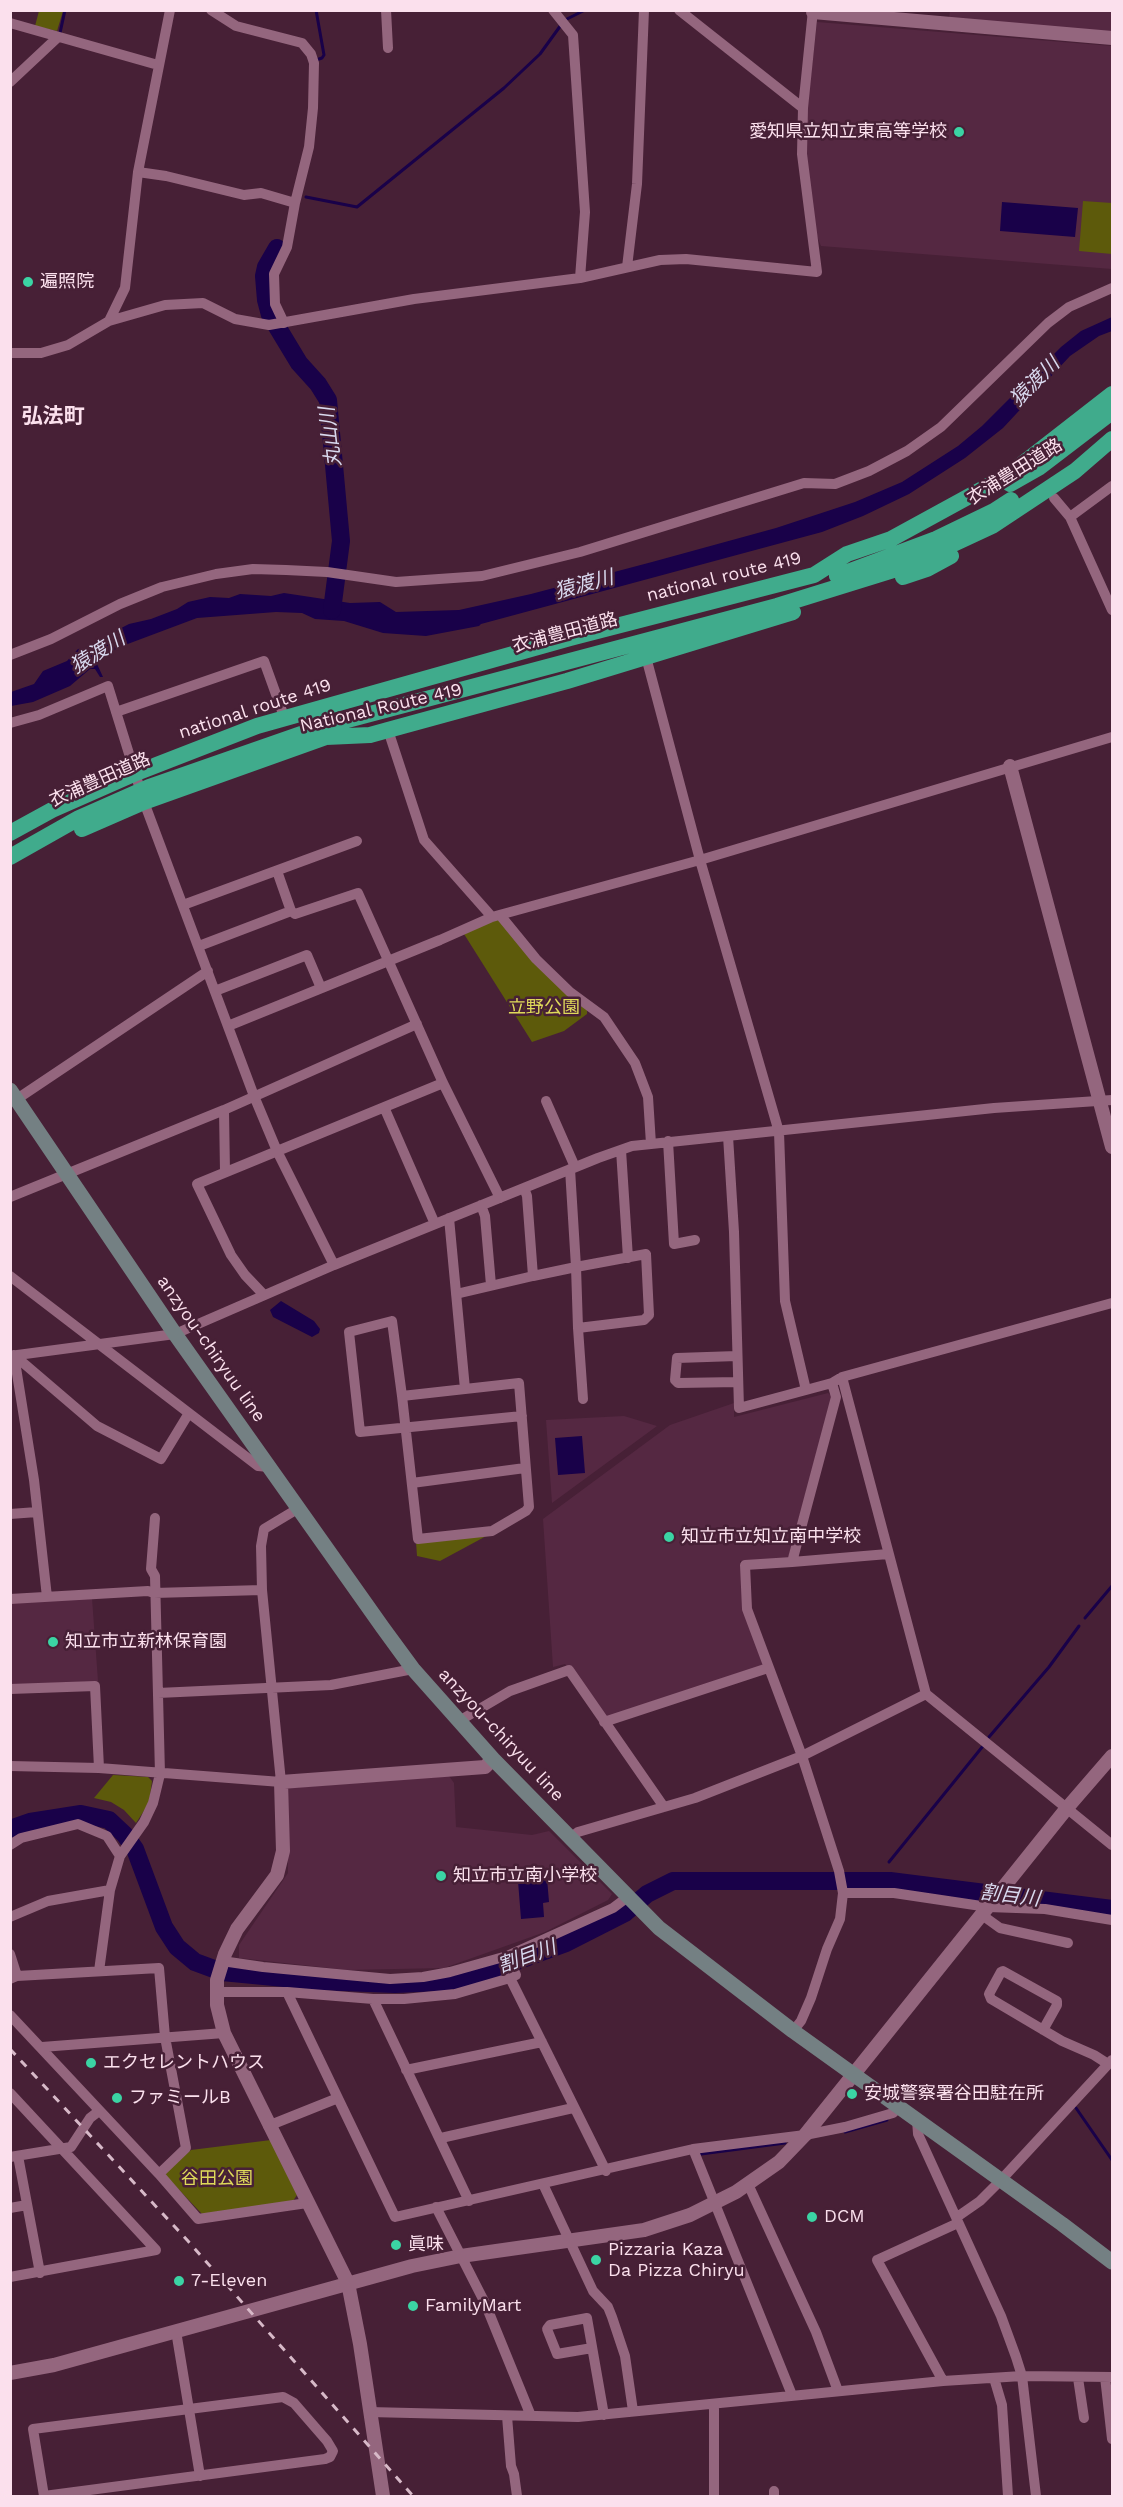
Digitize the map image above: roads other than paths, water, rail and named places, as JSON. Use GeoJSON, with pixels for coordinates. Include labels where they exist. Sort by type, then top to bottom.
{"type":"FeatureCollection","features":[{"type":"Feature","properties":{"kind":"highway","name":"national route 419"},"geometry":{"type":"LineString","coordinates":[[136,773],[257,726],[319,707],[646,617],[814,575],[847,554],[891,539],[1008,475],[1113,394]]}},
{"type":"Feature","properties":{"kind":"highway","name":"衣浦豊田道路"},"geometry":{"type":"LineString","coordinates":[[814,575],[852,563],[916,536],[1040,467],[1113,412]]}},
{"type":"Feature","properties":{"kind":"highway","name":"衣浦豊田道路"},"geometry":{"type":"LineString","coordinates":[[10,844],[64,815],[158,775],[311,721],[760,601],[883,561],[994,511],[1078,455],[1113,425]]}},
{"type":"Feature","properties":{"kind":"highway","name":"衣浦豊田道路"},"geometry":{"type":"LineString","coordinates":[[10,857],[79,818],[149,787],[256,748],[382,709],[777,606],[906,566],[992,526],[1075,471],[1113,439]]}},
{"type":"Feature","properties":{"kind":"highway"},"geometry":{"type":"LineString","coordinates":[[1054,498],[1113,452]]}},
{"type":"Feature","properties":{"kind":"highway","name":"national route 419"},"geometry":{"type":"LineString","coordinates":[[392,724],[567,681],[927,569],[1054,498]]}},
{"type":"Feature","properties":{"kind":"highway","name":"衣浦豊田道路"},"geometry":{"type":"LineString","coordinates":[[392,724],[703,634],[777,606]]}},
{"type":"Feature","properties":{"kind":"highway","name":"National Route 419"},"geometry":{"type":"LineString","coordinates":[[10,869],[75,832],[144,802],[326,737],[370,735],[392,724]]}},
{"type":"Feature","properties":{"kind":"highway"},"geometry":{"type":"LineString","coordinates":[[10,833],[52,810],[136,773]]}},
{"type":"Feature","properties":{"kind":"main road","name":"anzyou-chiryuu line"},"geometry":{"type":"LineString","coordinates":[[14,1095],[175,1334],[414,1669],[493,1759],[659,1929],[794,2031],[1113,2262]]}},
{"type":"Feature","properties":{"kind":"street"},"geometry":{"type":"LineString","coordinates":[[109,321],[125,288],[138,172],[170,10]]}},
{"type":"Feature","properties":{"kind":"street"},"geometry":{"type":"LineString","coordinates":[[212,10],[236,26],[302,43],[311,54],[314,63],[309,147],[295,202],[287,247],[274,274],[276,304],[284,323]]}},
{"type":"Feature","properties":{"kind":"street"},"geometry":{"type":"LineString","coordinates":[[386,10],[388,48]]}},
{"type":"Feature","properties":{"kind":"street"},"geometry":{"type":"LineString","coordinates":[[553,10],[573,35],[585,212],[580,278]]}},
{"type":"Feature","properties":{"kind":"street"},"geometry":{"type":"LineString","coordinates":[[627,267],[637,184],[644,10]]}},
{"type":"Feature","properties":{"kind":"street"},"geometry":{"type":"LineString","coordinates":[[680,10],[803,108]]}},
{"type":"Feature","properties":{"kind":"street"},"geometry":{"type":"LineString","coordinates":[[10,353],[41,353],[68,345],[109,321],[165,305],[203,303],[234,319],[268,325],[414,299],[580,278],[660,260],[686,259],[818,272],[802,154],[803,108],[813,11],[1113,38]]}},
{"type":"Feature","properties":{"kind":"street"},"geometry":{"type":"LineString","coordinates":[[10,23],[158,65]]}},
{"type":"Feature","properties":{"kind":"street"},"geometry":{"type":"LineString","coordinates":[[10,82],[58,37]]}},
{"type":"Feature","properties":{"kind":"street"},"geometry":{"type":"LineString","coordinates":[[138,172],[166,176],[244,195],[261,193],[295,202]]}},
{"type":"Feature","properties":{"kind":"street"},"geometry":{"type":"LineString","coordinates":[[10,654],[51,639],[120,604],[162,587],[189,580],[253,569],[327,572],[396,582],[482,576],[580,552],[804,483],[835,484],[869,471],[900,455],[933,433],[1048,323],[1069,307],[1113,288]]}},
{"type":"Feature","properties":{"kind":"street"},"geometry":{"type":"LineString","coordinates":[[1070,517],[1113,486]]}},
{"type":"Feature","properties":{"kind":"street"},"geometry":{"type":"LineString","coordinates":[[1054,498],[1070,517],[1113,610]]}},
{"type":"Feature","properties":{"kind":"street"},"geometry":{"type":"LineString","coordinates":[[646,657],[700,860],[779,1132],[785,1301],[806,1390]]}},
{"type":"Feature","properties":{"kind":"street"},"geometry":{"type":"LineString","coordinates":[[116,712],[264,661],[282,711]]}},
{"type":"Feature","properties":{"kind":"street"},"geometry":{"type":"LineString","coordinates":[[10,723],[39,715],[108,686],[144,802],[254,1096],[277,1151],[334,1265]]}},
{"type":"Feature","properties":{"kind":"street"},"geometry":{"type":"LineString","coordinates":[[392,724],[424,840],[536,959],[570,992],[604,1017],[635,1063],[648,1097],[651,1144]]}},
{"type":"Feature","properties":{"kind":"street"},"geometry":{"type":"LineString","coordinates":[[228,1026],[496,916],[700,860],[1113,736]]}},
{"type":"Feature","properties":{"kind":"street"},"geometry":{"type":"LineString","coordinates":[[1010,766],[1106,1101],[1113,1147]]}},
{"type":"Feature","properties":{"kind":"street"},"geometry":{"type":"LineString","coordinates":[[183,905],[357,841]]}},
{"type":"Feature","properties":{"kind":"street"},"geometry":{"type":"LineString","coordinates":[[277,871],[291,911],[295,914],[358,893],[443,1083],[500,1198]]}},
{"type":"Feature","properties":{"kind":"street"},"geometry":{"type":"LineString","coordinates":[[199,946],[291,911]]}},
{"type":"Feature","properties":{"kind":"street"},"geometry":{"type":"LineString","coordinates":[[215,991],[307,955],[321,988]]}},
{"type":"Feature","properties":{"kind":"street"},"geometry":{"type":"LineString","coordinates":[[14,1095],[208,971]]}},
{"type":"Feature","properties":{"kind":"street"},"geometry":{"type":"LineString","coordinates":[[10,1197],[224,1110],[417,1024]]}},
{"type":"Feature","properties":{"kind":"street"},"geometry":{"type":"LineString","coordinates":[[264,1294],[245,1275],[231,1255],[197,1184],[443,1083]]}},
{"type":"Feature","properties":{"kind":"street"},"geometry":{"type":"LineString","coordinates":[[546,1101],[573,1168],[578,1328],[583,1399]]}},
{"type":"Feature","properties":{"kind":"street"},"geometry":{"type":"LineString","coordinates":[[12,1356],[101,1346],[175,1334],[334,1265],[621,1150],[668,1141],[779,1132],[994,1108],[1106,1101]]}},
{"type":"Feature","properties":{"kind":"street"},"geometry":{"type":"LineString","coordinates":[[384,1107],[435,1224]]}},
{"type":"Feature","properties":{"kind":"street"},"geometry":{"type":"LineString","coordinates":[[224,1110],[225,1172]]}},
{"type":"Feature","properties":{"kind":"street"},"geometry":{"type":"LineString","coordinates":[[728,1136],[734,1232],[738,1408],[1113,1303]]}},
{"type":"Feature","properties":{"kind":"street"},"geometry":{"type":"LineString","coordinates":[[668,1141],[674,1244],[695,1240]]}},
{"type":"Feature","properties":{"kind":"street"},"geometry":{"type":"LineString","coordinates":[[621,1150],[628,1258]]}},
{"type":"Feature","properties":{"kind":"street"},"geometry":{"type":"LineString","coordinates":[[524,1188],[527,1197],[533,1276]]}},
{"type":"Feature","properties":{"kind":"street"},"geometry":{"type":"LineString","coordinates":[[481,1205],[486,1216],[491,1286]]}},
{"type":"Feature","properties":{"kind":"street"},"geometry":{"type":"LineString","coordinates":[[449,1218],[465,1389]]}},
{"type":"Feature","properties":{"kind":"street"},"geometry":{"type":"LineString","coordinates":[[456,1294],[646,1254],[649,1315],[644,1320],[578,1328]]}},
{"type":"Feature","properties":{"kind":"street"},"geometry":{"type":"LineString","coordinates":[[10,1276],[258,1466],[270,1467]]}},
{"type":"Feature","properties":{"kind":"street"},"geometry":{"type":"LineString","coordinates":[[402,1396],[519,1383],[522,1416],[525,1468],[529,1507],[492,1531],[418,1539],[406,1429],[392,1320],[349,1332],[360,1432],[406,1429],[522,1416]]}},
{"type":"Feature","properties":{"kind":"street"},"geometry":{"type":"LineString","coordinates":[[12,1356],[97,1426],[161,1459],[189,1413]]}},
{"type":"Feature","properties":{"kind":"street"},"geometry":{"type":"LineString","coordinates":[[12,1356],[37,1512],[47,1597]]}},
{"type":"Feature","properties":{"kind":"street"},"geometry":{"type":"LineString","coordinates":[[737,1356],[677,1358],[675,1380],[678,1383],[738,1382]]}},
{"type":"Feature","properties":{"kind":"street"},"geometry":{"type":"LineString","coordinates":[[837,1380],[926,1694],[1113,1845]]}},
{"type":"Feature","properties":{"kind":"street"},"geometry":{"type":"LineString","coordinates":[[792,1563],[836,1397],[837,1380]]}},
{"type":"Feature","properties":{"kind":"street"},"geometry":{"type":"LineString","coordinates":[[412,1483],[525,1468]]}},
{"type":"Feature","properties":{"kind":"street"},"geometry":{"type":"LineString","coordinates":[[299,1508],[264,1529],[261,1546],[262,1590],[281,1782],[283,1851],[277,1875],[237,1929],[221,1963],[217,1986],[224,2033],[268,2126],[348,2283],[360,2344],[383,2496]]}},
{"type":"Feature","properties":{"kind":"street"},"geometry":{"type":"LineString","coordinates":[[10,1514],[37,1512]]}},
{"type":"Feature","properties":{"kind":"street"},"geometry":{"type":"LineString","coordinates":[[99,1971],[110,1890],[122,1853],[153,1803],[160,1774],[153,1593],[155,1576],[151,1569],[155,1518]]}},
{"type":"Feature","properties":{"kind":"street"},"geometry":{"type":"LineString","coordinates":[[794,2031],[812,1998],[826,1949],[840,1919],[843,1893],[839,1871],[802,1756],[747,1610],[746,1565],[888,1554]]}},
{"type":"Feature","properties":{"kind":"street"},"geometry":{"type":"LineString","coordinates":[[10,1599],[148,1591],[153,1593],[262,1590]]}},
{"type":"Feature","properties":{"kind":"street"},"geometry":{"type":"LineString","coordinates":[[604,1722],[768,1668]]}},
{"type":"Feature","properties":{"kind":"street"},"geometry":{"type":"LineString","coordinates":[[158,1693],[331,1685],[414,1669]]}},
{"type":"Feature","properties":{"kind":"street"},"geometry":{"type":"LineString","coordinates":[[459,1721],[510,1691],[568,1670],[664,1807]]}},
{"type":"Feature","properties":{"kind":"street"},"geometry":{"type":"LineString","coordinates":[[10,1689],[95,1686],[99,1768]]}},
{"type":"Feature","properties":{"kind":"street"},"geometry":{"type":"LineString","coordinates":[[570,1838],[578,1832],[694,1798],[802,1756],[926,1694]]}},
{"type":"Feature","properties":{"kind":"street"},"geometry":{"type":"LineString","coordinates":[[10,2373],[54,2365],[348,2283],[461,2256],[644,2230],[690,2216],[715,2204],[779,2162],[805,2135],[1067,1808],[1113,1756]]}},
{"type":"Feature","properties":{"kind":"street"},"geometry":{"type":"LineString","coordinates":[[10,1766],[99,1768],[281,1782],[485,1767],[493,1759]]}},
{"type":"Feature","properties":{"kind":"street"},"geometry":{"type":"LineString","coordinates":[[10,1845],[21,1838],[78,1824],[107,1836],[122,1853]]}},
{"type":"Feature","properties":{"kind":"street"},"geometry":{"type":"LineString","coordinates":[[10,1917],[48,1900],[110,1890]]}},
{"type":"Feature","properties":{"kind":"street"},"geometry":{"type":"LineString","coordinates":[[843,1893],[894,1893],[985,1911],[1045,1910],[1113,1920]]}},
{"type":"Feature","properties":{"kind":"street"},"geometry":{"type":"LineString","coordinates":[[221,1963],[390,1979],[450,1972],[507,1956],[613,1908],[628,1896]]}},
{"type":"Feature","properties":{"kind":"street"},"geometry":{"type":"LineString","coordinates":[[985,1911],[1000,1928],[1068,1943]]}},
{"type":"Feature","properties":{"kind":"street"},"geometry":{"type":"LineString","coordinates":[[10,1954],[14,1977],[159,1968],[165,2037],[186,2148],[159,2174]]}},
{"type":"Feature","properties":{"kind":"street"},"geometry":{"type":"LineString","coordinates":[[507,1956],[513,1976],[542,2042],[606,2171]]}},
{"type":"Feature","properties":{"kind":"street"},"geometry":{"type":"LineString","coordinates":[[943,2381],[877,2260],[958,2220],[1001,2180],[1110,2061],[1043,2030],[991,1999],[989,1994],[1000,1972],[1003,1971],[1057,2001],[1043,2030]]}},
{"type":"Feature","properties":{"kind":"street"},"geometry":{"type":"LineString","coordinates":[[217,1986],[373,1999],[455,1994],[513,1976]]}},
{"type":"Feature","properties":{"kind":"street"},"geometry":{"type":"LineString","coordinates":[[287,1992],[395,2217],[606,2171],[693,2149],[805,2135],[852,2126],[893,2113],[899,2107]]}},
{"type":"Feature","properties":{"kind":"street"},"geometry":{"type":"LineString","coordinates":[[373,1999],[469,2200]]}},
{"type":"Feature","properties":{"kind":"street"},"geometry":{"type":"LineString","coordinates":[[10,2015],[42,2047],[198,2219],[307,2203]]}},
{"type":"Feature","properties":{"kind":"street"},"geometry":{"type":"LineString","coordinates":[[42,2047],[224,2033]]}},
{"type":"Feature","properties":{"kind":"street"},"geometry":{"type":"LineString","coordinates":[[406,2070],[542,2042]]}},
{"type":"Feature","properties":{"kind":"street"},"geometry":{"type":"LineString","coordinates":[[10,2093],[156,2250],[10,2277]]}},
{"type":"Feature","properties":{"kind":"street"},"geometry":{"type":"LineString","coordinates":[[268,2126],[338,2098]]}},
{"type":"Feature","properties":{"kind":"street"},"geometry":{"type":"LineString","coordinates":[[441,2138],[573,2108]]}},
{"type":"Feature","properties":{"kind":"street"},"geometry":{"type":"LineString","coordinates":[[40,2273],[27,2205],[14,2156],[71,2147],[90,2118],[99,2111]]}},
{"type":"Feature","properties":{"kind":"street"},"geometry":{"type":"LineString","coordinates":[[917,2120],[918,2134],[1000,2316],[1022,2376],[1036,2496]]}},
{"type":"Feature","properties":{"kind":"street"},"geometry":{"type":"LineString","coordinates":[[693,2149],[792,2395]]}},
{"type":"Feature","properties":{"kind":"street"},"geometry":{"type":"LineString","coordinates":[[543,2184],[593,2291],[608,2307],[612,2317],[625,2356],[633,2411]]}},
{"type":"Feature","properties":{"kind":"street"},"geometry":{"type":"LineString","coordinates":[[748,2184],[816,2332],[838,2391]]}},
{"type":"Feature","properties":{"kind":"street"},"geometry":{"type":"LineString","coordinates":[[10,2208],[27,2205]]}},
{"type":"Feature","properties":{"kind":"street"},"geometry":{"type":"LineString","coordinates":[[436,2207],[499,2335],[531,2416]]}},
{"type":"Feature","properties":{"kind":"street"},"geometry":{"type":"LineString","coordinates":[[592,2348],[557,2354],[547,2329],[550,2325],[587,2318],[604,2415]]}},
{"type":"Feature","properties":{"kind":"street"},"geometry":{"type":"LineString","coordinates":[[176,2331],[200,2476]]}},
{"type":"Feature","properties":{"kind":"street"},"geometry":{"type":"LineString","coordinates":[[369,2412],[562,2418],[943,2381],[1022,2376],[1109,2377],[1113,2439]]}},
{"type":"Feature","properties":{"kind":"street"},"geometry":{"type":"LineString","coordinates":[[994,2378],[1002,2405],[1008,2496]]}},
{"type":"Feature","properties":{"kind":"street"},"geometry":{"type":"LineString","coordinates":[[1078,2378],[1084,2418]]}},
{"type":"Feature","properties":{"kind":"street"},"geometry":{"type":"LineString","coordinates":[[283,2397],[294,2403],[333,2451],[330,2457],[325,2459],[44,2496],[33,2429],[189,2409],[283,2397]]}},
{"type":"Feature","properties":{"kind":"street"},"geometry":{"type":"LineString","coordinates":[[714,2404],[714,2496]]}},
{"type":"Feature","properties":{"kind":"street"},"geometry":{"type":"LineString","coordinates":[[507,2416],[511,2466],[517,2496]]}},
{"type":"Feature","properties":{"kind":"water"},"geometry":{"type":"Polygon","coordinates":[[[1002,202],[1078,208],[1075,237],[1000,231],[1002,202]]]}},
{"type":"Feature","properties":{"kind":"water","name":"猿渡川"},"geometry":{"type":"Polygon","coordinates":[[[1112,317],[1112,331],[1099,336],[1070,356],[1003,428],[965,458],[909,494],[822,532],[479,626],[426,636],[383,633],[344,621],[315,619],[302,613],[276,612],[197,618],[117,648],[97,664],[103,677],[100,677],[95,669],[90,669],[70,686],[33,702],[11,706],[11,692],[34,684],[43,671],[67,661],[78,649],[88,648],[96,641],[129,624],[151,619],[188,602],[210,597],[229,598],[240,594],[271,596],[284,593],[350,603],[380,602],[396,612],[459,610],[531,594],[652,562],[776,528],[855,502],[902,482],[958,446],[982,426],[1061,347],[1081,331],[1112,317]]]}},
{"type":"Feature","properties":{"kind":"water"},"geometry":{"type":"Polygon","coordinates":[[[281,1301],[314,1321],[320,1329],[319,1333],[312,1337],[273,1317],[270,1310],[281,1301]]]}},
{"type":"Feature","properties":{"kind":"water"},"geometry":{"type":"Polygon","coordinates":[[[582,1436],[585,1473],[558,1475],[555,1438],[582,1436]]]}},
{"type":"Feature","properties":{"kind":"water"},"geometry":{"type":"Polygon","coordinates":[[[547,1878],[549,1902],[543,1903],[544,1917],[521,1919],[518,1881],[547,1878]]]}},
{"type":"Feature","properties":{"kind":"waterway"},"geometry":{"type":"LineString","coordinates":[[60,33],[65,10]]}},
{"type":"Feature","properties":{"kind":"waterway"},"geometry":{"type":"LineString","coordinates":[[316,10],[324,55],[316,60]]}},
{"type":"Feature","properties":{"kind":"waterway","name":"丸山川"},"geometry":{"type":"LineString","coordinates":[[565,20],[585,10]]}},
{"type":"Feature","properties":{"kind":"waterway","name":"丸山川"},"geometry":{"type":"LineString","coordinates":[[306,197],[357,207],[504,88],[540,54],[561,25]]}},
{"type":"Feature","properties":{"kind":"waterway","name":"丸山川"},"geometry":{"type":"LineString","coordinates":[[277,248],[266,267],[264,276],[270,315],[299,363],[318,384],[328,400],[341,541],[332,610]]}},
{"type":"Feature","properties":{"kind":"waterway"},"geometry":{"type":"LineString","coordinates":[[1085,1618],[1112,1586]]}},
{"type":"Feature","properties":{"kind":"waterway"},"geometry":{"type":"LineString","coordinates":[[989,1737],[1049,1667],[1079,1626]]}},
{"type":"Feature","properties":{"kind":"waterway"},"geometry":{"type":"LineString","coordinates":[[889,1862],[983,1746]]}},
{"type":"Feature","properties":{"kind":"waterway","name":"割目川"},"geometry":{"type":"LineString","coordinates":[[10,1829],[30,1822],[81,1814],[109,1820],[125,1835],[135,1849],[164,1927],[177,1947],[195,1962],[222,1972],[316,1981],[395,1984],[442,1982],[473,1977],[566,1943],[625,1913],[647,1894],[673,1881],[890,1881],[1112,1909]]}},
{"type":"Feature","properties":{"kind":"waterway","name":"割目川"},"geometry":{"type":"LineString","coordinates":[[889,1875],[890,1881]]}},
{"type":"Feature","properties":{"kind":"waterway"},"geometry":{"type":"LineString","coordinates":[[1076,2108],[1112,2160]]}},
{"type":"Feature","properties":{"kind":"waterway"},"geometry":{"type":"LineString","coordinates":[[845,2132],[887,2120]]}},
{"type":"Feature","properties":{"kind":"waterway"},"geometry":{"type":"LineString","coordinates":[[701,2154],[785,2143]]}},
{"type":"Feature","properties":{"kind":"railway"},"geometry":{"type":"LineString","coordinates":[[10,2049],[188,2241],[413,2496]]}},
{"type":"Feature","properties":{"kind":"place","name":"愛知県立知立東高等学校"},"geometry":{"type":"Point","coordinates":[959,132]}},
{"type":"Feature","properties":{"kind":"place","name":"遍照院"},"geometry":{"type":"Point","coordinates":[28,282]}},
{"type":"Feature","properties":{"kind":"place","name":"知立市立知立南中学校"},"geometry":{"type":"Point","coordinates":[669,1537]}},
{"type":"Feature","properties":{"kind":"place","name":"知立市立新林保育園"},"geometry":{"type":"Point","coordinates":[53,1642]}},
{"type":"Feature","properties":{"kind":"place","name":"知立市立南小学校"},"geometry":{"type":"Point","coordinates":[441,1876]}},
{"type":"Feature","properties":{"kind":"place","name":"エクセレントハウス"},"geometry":{"type":"Point","coordinates":[91,2063]}},
{"type":"Feature","properties":{"kind":"place","name":"安城警察署谷田駐在所"},"geometry":{"type":"Point","coordinates":[852,2094]}},
{"type":"Feature","properties":{"kind":"place","name":"ファミールB"},"geometry":{"type":"Point","coordinates":[117,2098]}},
{"type":"Feature","properties":{"kind":"place","name":"DCM"},"geometry":{"type":"Point","coordinates":[812,2217]}},
{"type":"Feature","properties":{"kind":"place","name":"眞味"},"geometry":{"type":"Point","coordinates":[396,2245]}},
{"type":"Feature","properties":{"kind":"place","name":"Pizzaria Kaza Da Pizza Chiryu"},"geometry":{"type":"Point","coordinates":[596,2260]}},
{"type":"Feature","properties":{"kind":"place","name":"7-Eleven"},"geometry":{"type":"Point","coordinates":[179,2281]}},
{"type":"Feature","properties":{"kind":"place","name":"FamilyMart"},"geometry":{"type":"Point","coordinates":[413,2306]}},
{"type":"Feature","properties":{"kind":"district","name":"弘法町"},"geometry":{"type":"Point","coordinates":[53,417]}},
{"type":"Feature","properties":{"kind":"park label","name":"立野公園"},"geometry":{"type":"Point","coordinates":[544,1008]}},
{"type":"Feature","properties":{"kind":"park label","name":"谷田公園"},"geometry":{"type":"Point","coordinates":[217,2179]}}]}
